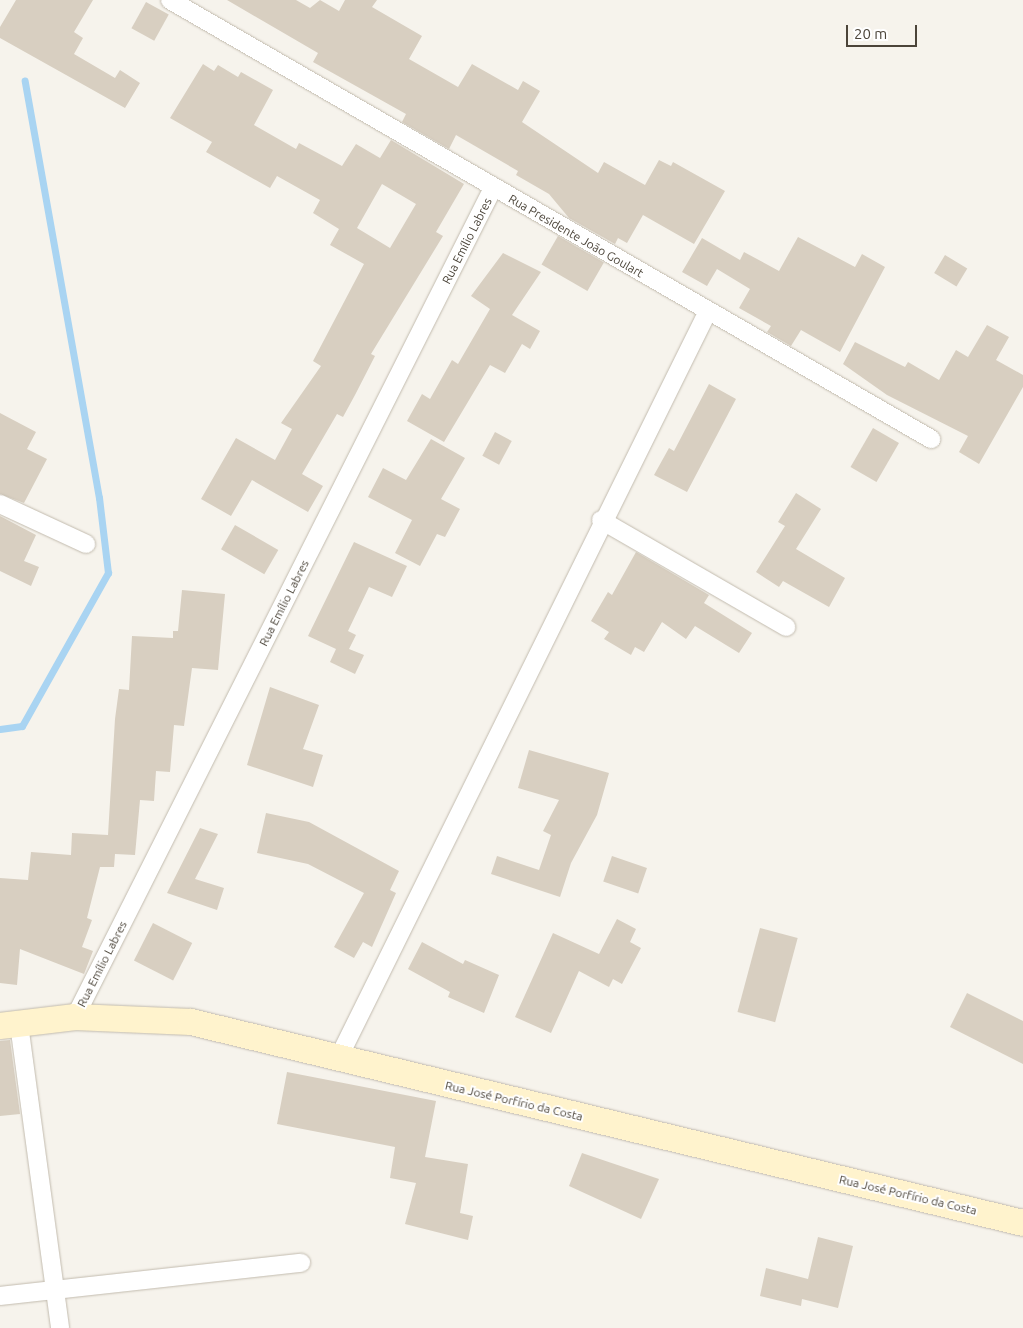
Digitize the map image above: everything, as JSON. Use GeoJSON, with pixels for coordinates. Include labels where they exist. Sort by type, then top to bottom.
{"type":"FeatureCollection","features":[{"type":"Feature","properties":{"kind":"street","name":"Rua Presidente João Goulart"},"geometry":{"type":"LineString","coordinates":[[170,0],[707,313],[931,439]]}},
{"type":"Feature","properties":{"kind":"street","name":"Rua Emílio Labres"},"geometry":{"type":"LineString","coordinates":[[75,1017],[493,188]]}},
{"type":"Feature","properties":{"kind":"street"},"geometry":{"type":"LineString","coordinates":[[338,1059],[600,520],[707,313]]}},
{"type":"Feature","properties":{"kind":"street"},"geometry":{"type":"LineString","coordinates":[[0,504],[86,544]]}},
{"type":"Feature","properties":{"kind":"street"},"geometry":{"type":"LineString","coordinates":[[600,520],[786,627]]}},
{"type":"Feature","properties":{"kind":"street","name":"Rua José Porfírio da Costa"},"geometry":{"type":"LineString","coordinates":[[9,1025],[75,1017],[191,1022],[1023,1223]]}},
{"type":"Feature","properties":{"kind":"street"},"geometry":{"type":"LineString","coordinates":[[9,1025],[60,1328]]}},
{"type":"Feature","properties":{"kind":"street"},"geometry":{"type":"LineString","coordinates":[[0,1296],[301,1263]]}},
{"type":"Feature","properties":{"kind":"building"},"geometry":{"type":"Polygon","coordinates":[[[16,0],[93,0],[74,32],[83,38],[74,54],[115,78],[120,70],[140,83],[125,108],[0,38],[0,27],[16,0]]]}},
{"type":"Feature","properties":{"kind":"building"},"geometry":{"type":"Polygon","coordinates":[[[227,0],[296,0],[310,8],[320,0],[339,11],[345,0],[377,0],[372,7],[422,36],[409,59],[458,87],[472,64],[518,90],[523,81],[540,91],[522,122],[598,173],[604,162],[645,185],[659,160],[671,166],[673,162],[725,191],[694,244],[643,215],[627,243],[618,238],[615,244],[569,218],[549,194],[516,175],[518,171],[456,135],[449,149],[402,122],[406,114],[313,62],[318,53],[227,0]]]}},
{"type":"Feature","properties":{"kind":"building"},"geometry":{"type":"Polygon","coordinates":[[[146,2],[169,15],[154,41],[131,28],[146,2]]]}},
{"type":"Feature","properties":{"kind":"building"},"geometry":{"type":"Polygon","coordinates":[[[203,64],[214,71],[218,65],[238,77],[241,72],[273,90],[254,125],[296,149],[299,143],[342,166],[356,144],[380,158],[391,140],[464,184],[436,232],[443,236],[371,354],[375,356],[343,417],[337,414],[302,474],[323,486],[308,512],[252,480],[231,516],[201,499],[236,438],[275,460],[292,429],[281,423],[321,366],[313,361],[364,264],[330,245],[339,229],[313,213],[320,200],[277,176],[270,188],[206,152],[212,142],[170,118],[203,64]],[[382,184],[357,228],[390,248],[416,204],[382,184]]]}},
{"type":"Feature","properties":{"kind":"building"},"geometry":{"type":"Polygon","coordinates":[[[558,236],[604,262],[587,291],[542,265],[558,236]]]}},
{"type":"Feature","properties":{"kind":"building"},"geometry":{"type":"Polygon","coordinates":[[[798,237],[855,267],[862,254],[885,267],[840,352],[801,330],[791,346],[767,332],[771,326],[739,308],[750,289],[717,269],[707,286],[682,272],[702,238],[740,260],[744,252],[779,271],[798,237]]]}},
{"type":"Feature","properties":{"kind":"building"},"geometry":{"type":"Polygon","coordinates":[[[503,253],[541,272],[512,315],[540,331],[530,349],[522,344],[505,373],[490,365],[444,442],[407,421],[422,394],[430,399],[452,360],[458,364],[490,309],[471,296],[503,253]]]}},
{"type":"Feature","properties":{"kind":"building"},"geometry":{"type":"Polygon","coordinates":[[[945,255],[967,268],[956,286],[934,273],[945,255]]]}},
{"type":"Feature","properties":{"kind":"building"},"geometry":{"type":"Polygon","coordinates":[[[987,325],[1009,337],[996,360],[1023,375],[1023,387],[979,464],[959,452],[968,436],[887,395],[843,364],[855,342],[905,367],[908,362],[939,380],[956,350],[968,357],[987,325]]]}},
{"type":"Feature","properties":{"kind":"building"},"geometry":{"type":"Polygon","coordinates":[[[709,384],[736,399],[687,492],[654,475],[669,448],[674,451],[709,384]]]}},
{"type":"Feature","properties":{"kind":"building"},"geometry":{"type":"Polygon","coordinates":[[[0,413],[36,432],[27,449],[47,459],[24,503],[0,494],[0,413]]]}},
{"type":"Feature","properties":{"kind":"building"},"geometry":{"type":"Polygon","coordinates":[[[873,428],[899,443],[876,482],[850,467],[873,428]]]}},
{"type":"Feature","properties":{"kind":"building"},"geometry":{"type":"Polygon","coordinates":[[[495,432],[512,441],[499,465],[482,456],[495,432]]]}},
{"type":"Feature","properties":{"kind":"building"},"geometry":{"type":"Polygon","coordinates":[[[431,439],[465,458],[441,499],[460,509],[445,537],[437,534],[420,566],[395,553],[412,520],[368,497],[383,468],[406,480],[431,439]]]}},
{"type":"Feature","properties":{"kind":"building"},"geometry":{"type":"Polygon","coordinates":[[[796,493],[821,509],[796,549],[845,578],[829,607],[783,581],[779,587],[756,572],[785,526],[778,522],[796,493]]]}},
{"type":"Feature","properties":{"kind":"building"},"geometry":{"type":"Polygon","coordinates":[[[0,516],[36,535],[24,561],[39,567],[31,586],[0,571],[0,516]]]}},
{"type":"Feature","properties":{"kind":"building"},"geometry":{"type":"Polygon","coordinates":[[[235,525],[278,550],[264,574],[221,549],[235,525]]]}},
{"type":"Feature","properties":{"kind":"building"},"geometry":{"type":"Polygon","coordinates":[[[354,542],[407,566],[392,597],[369,587],[348,631],[356,635],[349,649],[364,655],[355,674],[330,662],[336,649],[308,636],[354,542]]]}},
{"type":"Feature","properties":{"kind":"building"},"geometry":{"type":"Polygon","coordinates":[[[636,552],[709,595],[704,603],[752,633],[739,653],[695,626],[686,639],[662,622],[644,652],[635,647],[631,655],[604,639],[609,632],[591,621],[608,592],[612,595],[636,552]]]}},
{"type":"Feature","properties":{"kind":"building"},"geometry":{"type":"Polygon","coordinates":[[[182,590],[225,594],[218,670],[192,668],[184,726],[174,725],[170,772],[156,771],[154,801],[140,800],[135,855],[115,854],[114,867],[100,867],[87,918],[92,920],[82,947],[93,951],[84,974],[20,949],[17,985],[0,983],[0,878],[28,880],[31,852],[71,855],[72,833],[108,835],[115,719],[119,689],[129,690],[132,636],[173,638],[173,631],[178,631],[182,590]]]}},
{"type":"Feature","properties":{"kind":"building"},"geometry":{"type":"Polygon","coordinates":[[[270,687],[319,705],[303,749],[323,755],[313,787],[247,765],[270,687]]]}},
{"type":"Feature","properties":{"kind":"building"},"geometry":{"type":"Polygon","coordinates":[[[529,750],[609,773],[597,815],[571,863],[560,897],[491,874],[497,856],[539,870],[551,835],[543,831],[559,800],[518,788],[529,750]]]}},
{"type":"Feature","properties":{"kind":"building"},"geometry":{"type":"Polygon","coordinates":[[[266,813],[309,822],[399,871],[390,890],[396,893],[372,947],[363,942],[354,958],[334,947],[364,893],[308,864],[257,853],[266,813]]]}},
{"type":"Feature","properties":{"kind":"building"},"geometry":{"type":"Polygon","coordinates":[[[200,828],[218,834],[195,879],[224,888],[217,910],[167,893],[200,828]]]}},
{"type":"Feature","properties":{"kind":"building"},"geometry":{"type":"Polygon","coordinates":[[[612,856],[647,868],[638,894],[603,882],[612,856]]]}},
{"type":"Feature","properties":{"kind":"building"},"geometry":{"type":"Polygon","coordinates":[[[617,919],[636,929],[630,942],[641,948],[622,984],[613,979],[609,987],[579,971],[551,1033],[515,1017],[553,933],[599,954],[617,919]]]}},
{"type":"Feature","properties":{"kind":"building"},"geometry":{"type":"Polygon","coordinates":[[[153,923],[192,943],[173,980],[134,960],[153,923]]]}},
{"type":"Feature","properties":{"kind":"building"},"geometry":{"type":"Polygon","coordinates":[[[760,928],[798,938],[775,1022],[737,1012],[760,928]]]}},
{"type":"Feature","properties":{"kind":"building"},"geometry":{"type":"Polygon","coordinates":[[[422,942],[463,964],[465,960],[499,975],[484,1013],[448,997],[450,992],[408,969],[422,942]]]}},
{"type":"Feature","properties":{"kind":"building"},"geometry":{"type":"Polygon","coordinates":[[[967,993],[1023,1021],[1023,1064],[950,1027],[967,993]]]}},
{"type":"Feature","properties":{"kind":"building"},"geometry":{"type":"Polygon","coordinates":[[[10,1040],[20,1114],[0,1116],[0,1041],[10,1040]]]}},
{"type":"Feature","properties":{"kind":"building"},"geometry":{"type":"Polygon","coordinates":[[[287,1072],[436,1101],[425,1157],[468,1164],[460,1213],[473,1216],[468,1240],[405,1224],[416,1183],[390,1178],[395,1147],[277,1124],[287,1072]]]}},
{"type":"Feature","properties":{"kind":"building"},"geometry":{"type":"Polygon","coordinates":[[[582,1153],[659,1179],[641,1219],[569,1186],[582,1153]]]}},
{"type":"Feature","properties":{"kind":"building"},"geometry":{"type":"Polygon","coordinates":[[[818,1237],[853,1246],[838,1308],[802,1299],[801,1306],[760,1296],[766,1268],[808,1279],[818,1237]]]}},
{"type":"Feature","properties":{"kind":"waterway"},"geometry":{"type":"LineString","coordinates":[[0,729],[22,726],[108,573],[99,498],[25,81]]}}]}
